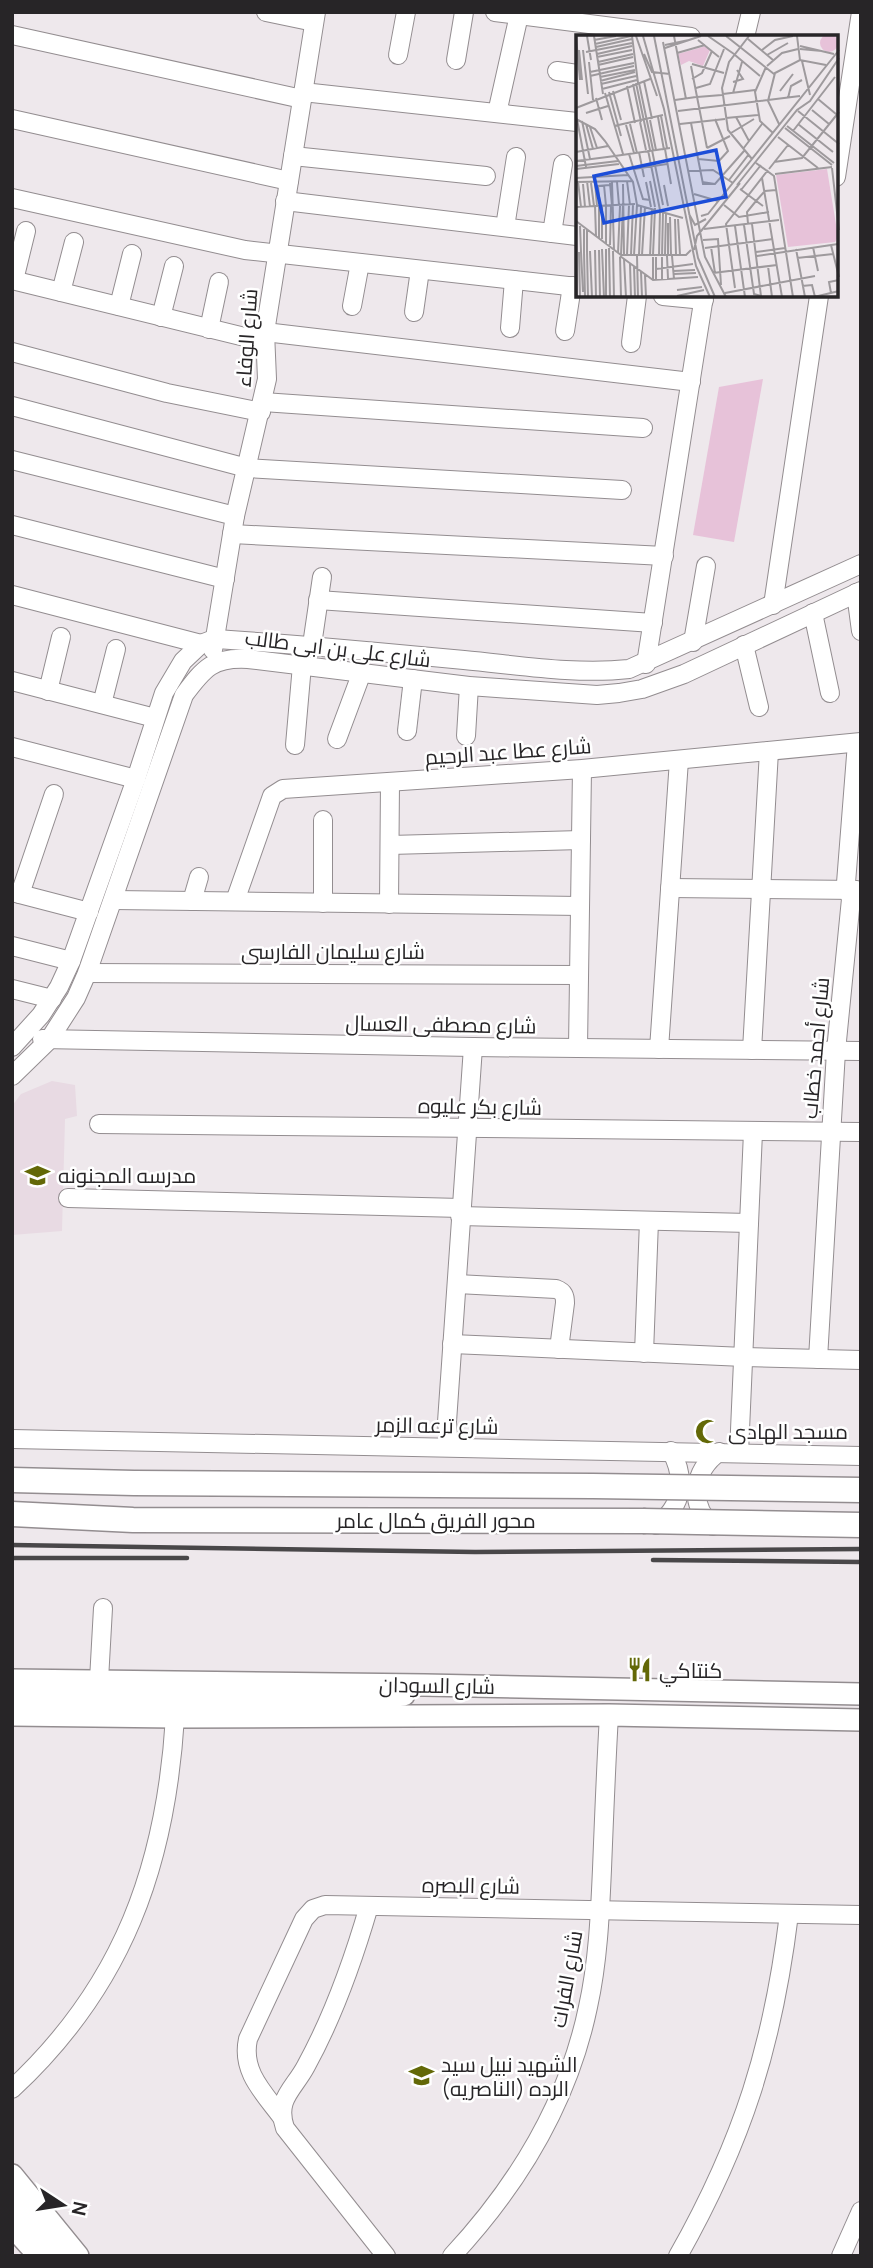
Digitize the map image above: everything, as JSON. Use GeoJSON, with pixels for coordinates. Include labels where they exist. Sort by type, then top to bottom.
{"type":"FeatureCollection","features":[{"type":"Feature","properties":{"kind":"highway","name":"محور الفريق كمال عامر"},"geometry":{"type":"LineString","coordinates":[[12,1480],[861,1490]]}},
{"type":"Feature","properties":{"kind":"highway","name":"محور الفريق كمال عامر"},"geometry":{"type":"LineString","coordinates":[[19,1517],[861,1525]]}},
{"type":"Feature","properties":{"kind":"highway"},"geometry":{"type":"LineString","coordinates":[[12,2202],[62,2256]]}},
{"type":"Feature","properties":{"kind":"main road","name":"شارع السودان"},"geometry":{"type":"LineString","coordinates":[[12,1680],[861,1694]]}},
{"type":"Feature","properties":{"kind":"main road"},"geometry":{"type":"LineString","coordinates":[[12,1697],[358,1700],[397,1697],[425,1685]]}},
{"type":"Feature","properties":{"kind":"main road","name":"شارع السودان"},"geometry":{"type":"LineString","coordinates":[[12,1715],[609,1715],[861,1720]]}},
{"type":"Feature","properties":{"kind":"main road"},"geometry":{"type":"LineString","coordinates":[[12,2175],[78,2256]]}},
{"type":"Feature","properties":{"kind":"main road"},"geometry":{"type":"LineString","coordinates":[[12,2226],[39,2256]]}},
{"type":"Feature","properties":{"kind":"street"},"geometry":{"type":"LineString","coordinates":[[266,12],[315,17]]}},
{"type":"Feature","properties":{"kind":"street"},"geometry":{"type":"LineString","coordinates":[[398,55],[406,12]]}},
{"type":"Feature","properties":{"kind":"street"},"geometry":{"type":"LineString","coordinates":[[456,60],[464,12]]}},
{"type":"Feature","properties":{"kind":"street"},"geometry":{"type":"LineString","coordinates":[[495,12],[675,35]]}},
{"type":"Feature","properties":{"kind":"street"},"geometry":{"type":"LineString","coordinates":[[745,35],[751,12]]}},
{"type":"Feature","properties":{"kind":"street"},"geometry":{"type":"LineString","coordinates":[[838,164],[861,12]]}},
{"type":"Feature","properties":{"kind":"street"},"geometry":{"type":"LineString","coordinates":[[497,113],[519,15]]}},
{"type":"Feature","properties":{"kind":"street","name":"شارع الوفاء"},"geometry":{"type":"LineString","coordinates":[[210,664],[208,642],[225,579],[235,516],[262,407],[268,370],[265,337],[315,17]]}},
{"type":"Feature","properties":{"kind":"street"},"geometry":{"type":"LineString","coordinates":[[12,35],[302,95],[576,122]]}},
{"type":"Feature","properties":{"kind":"street"},"geometry":{"type":"LineString","coordinates":[[557,71],[576,74]]}},
{"type":"Feature","properties":{"kind":"street"},"geometry":{"type":"LineString","coordinates":[[12,119],[289,181]]}},
{"type":"Feature","properties":{"kind":"street"},"geometry":{"type":"LineString","coordinates":[[293,156],[486,176]]}},
{"type":"Feature","properties":{"kind":"street"},"geometry":{"type":"LineString","coordinates":[[505,227],[516,157]]}},
{"type":"Feature","properties":{"kind":"street"},"geometry":{"type":"LineString","coordinates":[[552,233],[563,164]]}},
{"type":"Feature","properties":{"kind":"street"},"geometry":{"type":"LineString","coordinates":[[12,198],[244,250],[575,286],[565,331]]}},
{"type":"Feature","properties":{"kind":"street"},"geometry":{"type":"LineString","coordinates":[[285,201],[576,236]]}},
{"type":"Feature","properties":{"kind":"street"},"geometry":{"type":"LineString","coordinates":[[26,232],[13,280],[209,328],[265,337],[691,382]]}},
{"type":"Feature","properties":{"kind":"street"},"geometry":{"type":"LineString","coordinates":[[61,292],[74,242]]}},
{"type":"Feature","properties":{"kind":"street"},"geometry":{"type":"LineString","coordinates":[[119,306],[132,254]]}},
{"type":"Feature","properties":{"kind":"street"},"geometry":{"type":"LineString","coordinates":[[352,306],[360,263]]}},
{"type":"Feature","properties":{"kind":"street"},"geometry":{"type":"LineString","coordinates":[[161,317],[174,266]]}},
{"type":"Feature","properties":{"kind":"street"},"geometry":{"type":"LineString","coordinates":[[414,312],[420,270]]}},
{"type":"Feature","properties":{"kind":"street"},"geometry":{"type":"LineString","coordinates":[[510,328],[514,280]]}},
{"type":"Feature","properties":{"kind":"street"},"geometry":{"type":"LineString","coordinates":[[209,328],[219,282]]}},
{"type":"Feature","properties":{"kind":"street"},"geometry":{"type":"LineString","coordinates":[[631,343],[637,298]]}},
{"type":"Feature","properties":{"kind":"street"},"geometry":{"type":"LineString","coordinates":[[646,664],[704,298]]}},
{"type":"Feature","properties":{"kind":"street"},"geometry":{"type":"LineString","coordinates":[[773,605],[819,298]]}},
{"type":"Feature","properties":{"kind":"street"},"geometry":{"type":"LineString","coordinates":[[12,352],[167,393],[262,407],[643,428]]}},
{"type":"Feature","properties":{"kind":"street"},"geometry":{"type":"LineString","coordinates":[[12,406],[247,468],[622,490]]}},
{"type":"Feature","properties":{"kind":"street"},"geometry":{"type":"LineString","coordinates":[[12,460],[235,516]]}},
{"type":"Feature","properties":{"kind":"street"},"geometry":{"type":"LineString","coordinates":[[12,525],[225,579]]}},
{"type":"Feature","properties":{"kind":"street"},"geometry":{"type":"LineString","coordinates":[[232,534],[664,556]]}},
{"type":"Feature","properties":{"kind":"street","name":"شارع على بن ابى طالب"},"geometry":{"type":"LineString","coordinates":[[12,594],[208,642],[312,645],[593,671],[629,670],[861,564]]}},
{"type":"Feature","properties":{"kind":"street"},"geometry":{"type":"LineString","coordinates":[[693,642],[706,566]]}},
{"type":"Feature","properties":{"kind":"street"},"geometry":{"type":"LineString","coordinates":[[312,645],[322,576]]}},
{"type":"Feature","properties":{"kind":"street"},"geometry":{"type":"LineString","coordinates":[[858,592],[861,631]]}},
{"type":"Feature","properties":{"kind":"street","name":"شارع على بن ابى طالب"},"geometry":{"type":"LineString","coordinates":[[210,664],[235,658],[469,686],[597,695],[619,693],[663,683],[858,592]]}},
{"type":"Feature","properties":{"kind":"street"},"geometry":{"type":"LineString","coordinates":[[318,600],[653,623]]}},
{"type":"Feature","properties":{"kind":"street"},"geometry":{"type":"LineString","coordinates":[[813,613],[830,693]]}},
{"type":"Feature","properties":{"kind":"street"},"geometry":{"type":"LineString","coordinates":[[48,691],[61,637]]}},
{"type":"Feature","properties":{"kind":"street"},"geometry":{"type":"LineString","coordinates":[[15,1043],[52,999],[71,961],[155,718],[172,677],[183,661],[208,642]]}},
{"type":"Feature","properties":{"kind":"street"},"geometry":{"type":"LineString","coordinates":[[744,645],[759,707]]}},
{"type":"Feature","properties":{"kind":"street"},"geometry":{"type":"LineString","coordinates":[[102,705],[116,649]]}},
{"type":"Feature","properties":{"kind":"street"},"geometry":{"type":"LineString","coordinates":[[12,1076],[49,1040],[76,998],[114,900],[184,695],[210,664]]}},
{"type":"Feature","properties":{"kind":"street"},"geometry":{"type":"LineString","coordinates":[[295,745],[302,665]]}},
{"type":"Feature","properties":{"kind":"street"},"geometry":{"type":"LineString","coordinates":[[337,739],[362,672]]}},
{"type":"Feature","properties":{"kind":"street"},"geometry":{"type":"LineString","coordinates":[[407,731],[413,679]]}},
{"type":"Feature","properties":{"kind":"street"},"geometry":{"type":"LineString","coordinates":[[12,681],[155,718]]}},
{"type":"Feature","properties":{"kind":"street"},"geometry":{"type":"LineString","coordinates":[[466,736],[469,686]]}},
{"type":"Feature","properties":{"kind":"street","name":"شارع عطا عبد الرحيم"},"geometry":{"type":"LineString","coordinates":[[235,901],[272,796],[283,789],[582,769],[859,742]]}},
{"type":"Feature","properties":{"kind":"street","name":"شارع أحمد خطاب"},"geometry":{"type":"LineString","coordinates":[[818,1359],[836,1051],[854,890],[859,742]]}},
{"type":"Feature","properties":{"kind":"street"},"geometry":{"type":"LineString","coordinates":[[12,747],[136,779]]}},
{"type":"Feature","properties":{"kind":"street"},"geometry":{"type":"LineString","coordinates":[[752,1050],[769,751]]}},
{"type":"Feature","properties":{"kind":"street"},"geometry":{"type":"LineString","coordinates":[[659,1049],[678,760]]}},
{"type":"Feature","properties":{"kind":"street"},"geometry":{"type":"LineString","coordinates":[[578,1048],[582,769]]}},
{"type":"Feature","properties":{"kind":"street"},"geometry":{"type":"LineString","coordinates":[[389,904],[390,782]]}},
{"type":"Feature","properties":{"kind":"street"},"geometry":{"type":"LineString","coordinates":[[54,794],[16,893],[89,912]]}},
{"type":"Feature","properties":{"kind":"street"},"geometry":{"type":"LineString","coordinates":[[323,820],[323,902]]}},
{"type":"Feature","properties":{"kind":"street"},"geometry":{"type":"LineString","coordinates":[[390,845],[581,840]]}},
{"type":"Feature","properties":{"kind":"street"},"geometry":{"type":"LineString","coordinates":[[192,901],[198,877]]}},
{"type":"Feature","properties":{"kind":"street"},"geometry":{"type":"LineString","coordinates":[[670,888],[854,890]]}},
{"type":"Feature","properties":{"kind":"street"},"geometry":{"type":"LineString","coordinates":[[114,900],[580,906]]}},
{"type":"Feature","properties":{"kind":"street"},"geometry":{"type":"LineString","coordinates":[[12,946],[71,961]]}},
{"type":"Feature","properties":{"kind":"street","name":"شارع سليمان الفارسى"},"geometry":{"type":"LineString","coordinates":[[87,973],[579,975]]}},
{"type":"Feature","properties":{"kind":"street"},"geometry":{"type":"LineString","coordinates":[[12,989],[52,999]]}},
{"type":"Feature","properties":{"kind":"street","name":"شارع مصطفى العسال"},"geometry":{"type":"LineString","coordinates":[[15,1043],[49,1040],[861,1051]]}},
{"type":"Feature","properties":{"kind":"street"},"geometry":{"type":"LineString","coordinates":[[449,1447],[447,1422],[473,1047]]}},
{"type":"Feature","properties":{"kind":"street","name":"شارع بكر عليوه"},"geometry":{"type":"LineString","coordinates":[[99,1124],[861,1132]]}},
{"type":"Feature","properties":{"kind":"street"},"geometry":{"type":"LineString","coordinates":[[739,1453],[753,1132]]}},
{"type":"Feature","properties":{"kind":"street"},"geometry":{"type":"LineString","coordinates":[[68,1198],[749,1223]]}},
{"type":"Feature","properties":{"kind":"street"},"geometry":{"type":"LineString","coordinates":[[644,1353],[649,1221]]}},
{"type":"Feature","properties":{"kind":"street"},"geometry":{"type":"LineString","coordinates":[[457,1284],[556,1289],[562,1292],[565,1304],[559,1349]]}},
{"type":"Feature","properties":{"kind":"street"},"geometry":{"type":"LineString","coordinates":[[452,1345],[861,1360]]}},
{"type":"Feature","properties":{"kind":"street","name":"شارع ترعه الزمر"},"geometry":{"type":"LineString","coordinates":[[12,1439],[861,1456]]}},
{"type":"Feature","properties":{"kind":"street"},"geometry":{"type":"LineString","coordinates":[[650,1529],[665,1519],[679,1496],[679,1468],[671,1451]]}},
{"type":"Feature","properties":{"kind":"street"},"geometry":{"type":"LineString","coordinates":[[716,1529],[699,1508],[696,1490],[701,1472],[719,1452]]}},
{"type":"Feature","properties":{"kind":"street"},"geometry":{"type":"LineString","coordinates":[[99,1681],[103,1608]]}},
{"type":"Feature","properties":{"kind":"street","name":"شارع الفرات"},"geometry":{"type":"LineString","coordinates":[[452,2256],[512,2184],[537,2143],[576,2054],[596,1959],[609,1715]]}},
{"type":"Feature","properties":{"kind":"street"},"geometry":{"type":"LineString","coordinates":[[12,2089],[57,2045],[77,2020],[106,1976],[126,1934],[151,1867],[160,1832],[171,1770],[175,1717]]}},
{"type":"Feature","properties":{"kind":"street","name":"شارع البصره"},"geometry":{"type":"LineString","coordinates":[[281,2116],[250,2070],[246,2058],[248,2039],[304,1919],[313,1909],[325,1905],[861,1915]]}},
{"type":"Feature","properties":{"kind":"street"},"geometry":{"type":"LineString","coordinates":[[369,1906],[342,1989],[305,2068],[282,2103],[281,2116],[285,2128],[386,2256]]}},
{"type":"Feature","properties":{"kind":"street"},"geometry":{"type":"LineString","coordinates":[[678,2256],[725,2165],[752,2095],[769,2036],[779,1987],[789,1913]]}},
{"type":"Feature","properties":{"kind":"street"},"geometry":{"type":"LineString","coordinates":[[841,2256],[861,2211]]}},
{"type":"Feature","properties":{"kind":"shaded area"},"geometry":{"type":"Polygon","coordinates":[[[763,379],[734,542],[693,535],[719,387],[763,379]]]}},
{"type":"Feature","properties":{"kind":"shaded area","name":"مدرسه المجنونه"},"geometry":{"type":"Polygon","coordinates":[[[52,1081],[75,1085],[77,1116],[65,1119],[62,1231],[12,1235],[12,1106],[21,1094],[52,1081]]]}},
{"type":"Feature","properties":{"kind":"railway"},"geometry":{"type":"LineString","coordinates":[[12,1545],[475,1552],[861,1549]]}},
{"type":"Feature","properties":{"kind":"railway"},"geometry":{"type":"LineString","coordinates":[[12,1558],[187,1558]]}},
{"type":"Feature","properties":{"kind":"railway"},"geometry":{"type":"LineString","coordinates":[[653,1560],[861,1562]]}},
{"type":"Feature","properties":{"kind":"place","name":"مدرسه المجنونه"},"geometry":{"type":"Point","coordinates":[38,1175]}},
{"type":"Feature","properties":{"kind":"place","name":"مسجد الهادى"},"geometry":{"type":"Point","coordinates":[708,1431]}},
{"type":"Feature","properties":{"kind":"place","name":"كنتاكي"},"geometry":{"type":"Point","coordinates":[639,1670]}},
{"type":"Feature","properties":{"kind":"place","name":"الشهيد نبيل سيد الرده (الناصريه)"},"geometry":{"type":"Point","coordinates":[421,2076]}}]}
